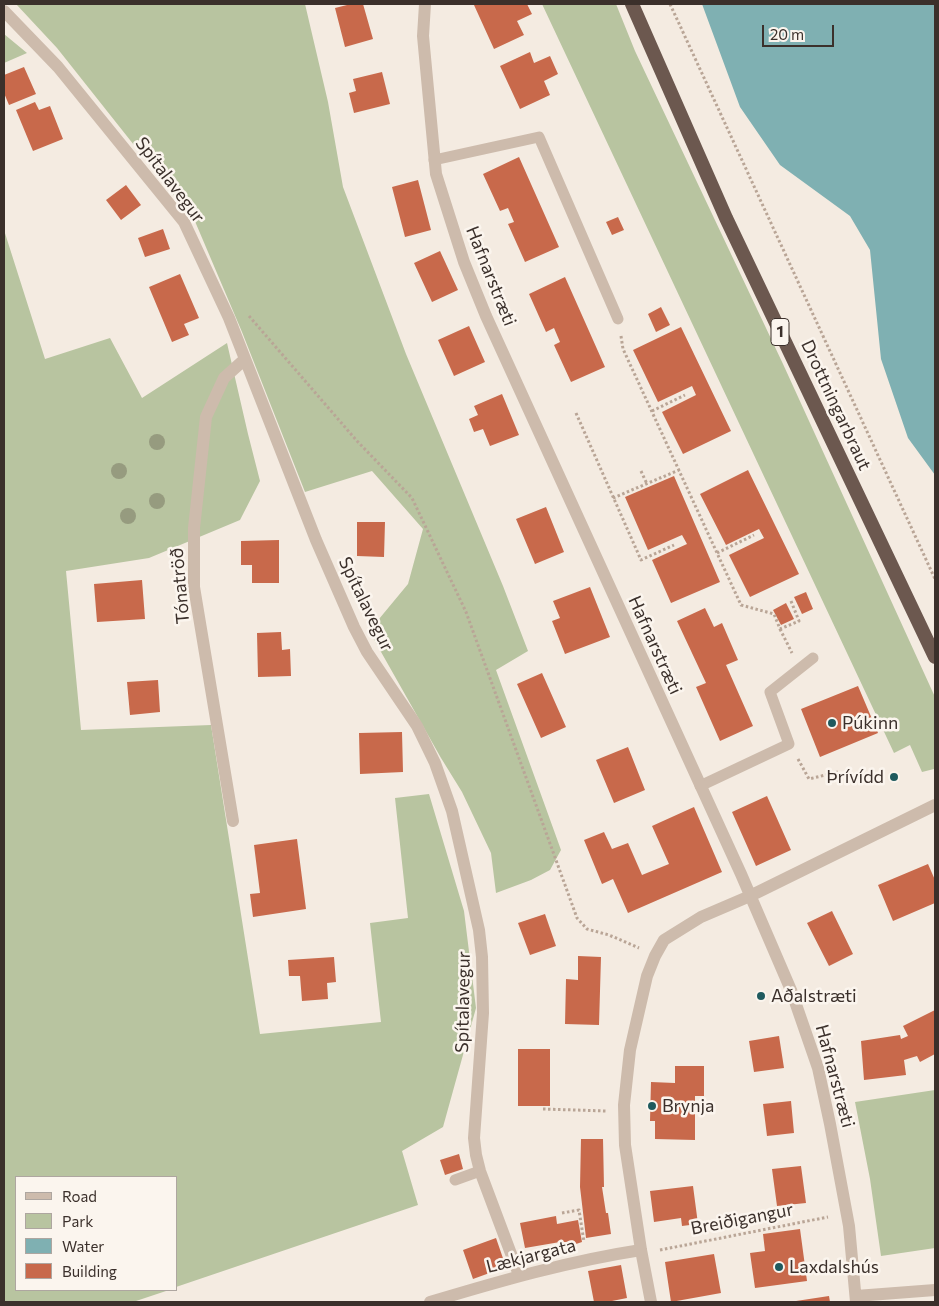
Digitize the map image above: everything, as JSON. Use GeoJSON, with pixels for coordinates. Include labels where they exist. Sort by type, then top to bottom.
{"type":"FeatureCollection","features":[{"type":"Feature","properties":{"kind":"highway","name":"Drottningarbraut"},"geometry":{"type":"LineString","coordinates":[[632,4],[726,218],[935,657]]}},
{"type":"Feature","properties":{"kind":"street","name":"Hafnarstræti"},"geometry":{"type":"LineString","coordinates":[[425,4],[423,36],[436,174],[464,262],[486,316],[791,990],[818,1068],[834,1143],[846,1214],[856,1299]]}},
{"type":"Feature","properties":{"kind":"street","name":"Spítalavegur"},"geometry":{"type":"LineString","coordinates":[[4,11],[58,66],[184,222],[229,318],[316,540],[354,627],[367,652],[416,726],[435,763],[452,811],[480,930],[483,1013],[475,1112],[474,1138],[476,1155],[480,1172],[520,1275]]}},
{"type":"Feature","properties":{"kind":"street","name":"Tónatröð"},"geometry":{"type":"LineString","coordinates":[[233,820],[194,587],[194,528],[206,417],[224,378],[245,359]]}},
{"type":"Feature","properties":{"kind":"street"},"geometry":{"type":"LineString","coordinates":[[651,1302],[625,1145],[624,1105],[630,1050],[647,976],[664,940],[701,917],[750,896],[935,805]]}},
{"type":"Feature","properties":{"kind":"street","name":"Lækjargata"},"geometry":{"type":"LineString","coordinates":[[430,1302],[520,1275],[587,1260],[642,1251]]}},
{"type":"Feature","properties":{"kind":"street"},"geometry":{"type":"LineString","coordinates":[[856,1299],[935,1290]]}},
{"type":"Feature","properties":{"kind":"lane"},"geometry":{"type":"LineString","coordinates":[[434,160],[539,137],[618,318]]}},
{"type":"Feature","properties":{"kind":"lane"},"geometry":{"type":"LineString","coordinates":[[700,786],[790,744],[770,692],[813,658]]}},
{"type":"Feature","properties":{"kind":"lane"},"geometry":{"type":"LineString","coordinates":[[455,1180],[480,1172]]}},
{"type":"Feature","properties":{"kind":"path"},"geometry":{"type":"LineString","coordinates":[[670,4],[935,579]]}},
{"type":"Feature","properties":{"kind":"path"},"geometry":{"type":"LineString","coordinates":[[247,313],[357,442],[412,498],[466,612],[576,918],[587,929],[610,935],[655,956]]}},
{"type":"Feature","properties":{"kind":"path"},"geometry":{"type":"LineString","coordinates":[[618,318],[623,349],[741,605],[774,614],[799,669]]}},
{"type":"Feature","properties":{"kind":"path"},"geometry":{"type":"LineString","coordinates":[[652,411],[685,396]]}},
{"type":"Feature","properties":{"kind":"path"},"geometry":{"type":"LineString","coordinates":[[576,413],[641,560],[674,545]]}},
{"type":"Feature","properties":{"kind":"path"},"geometry":{"type":"LineString","coordinates":[[613,498],[679,470]]}},
{"type":"Feature","properties":{"kind":"path"},"geometry":{"type":"LineString","coordinates":[[641,471],[647,484]]}},
{"type":"Feature","properties":{"kind":"path"},"geometry":{"type":"LineString","coordinates":[[717,553],[754,535]]}},
{"type":"Feature","properties":{"kind":"path"},"geometry":{"type":"LineString","coordinates":[[780,629],[799,621],[791,601]]}},
{"type":"Feature","properties":{"kind":"path"},"geometry":{"type":"LineString","coordinates":[[790,744],[809,779],[838,772]]}},
{"type":"Feature","properties":{"kind":"path"},"geometry":{"type":"LineString","coordinates":[[543,1109],[609,1111]]}},
{"type":"Feature","properties":{"kind":"path"},"geometry":{"type":"LineString","coordinates":[[562,1213],[579,1210],[587,1260]]}},
{"type":"Feature","properties":{"kind":"path","name":"Breiðigangur"},"geometry":{"type":"LineString","coordinates":[[642,1251],[846,1214]]}},
{"type":"Feature","properties":{"kind":"green space"},"geometry":{"type":"Polygon","coordinates":[[[16,4],[305,4],[328,102],[343,187],[406,354],[503,586],[528,651],[496,670],[561,850],[550,870],[531,880],[496,893],[491,853],[462,792],[372,636],[379,619],[408,584],[423,529],[372,471],[305,492],[242,332],[194,219],[57,48],[16,4]]]}},
{"type":"Feature","properties":{"kind":"green space"},"geometry":{"type":"Polygon","coordinates":[[[542,4],[616,4],[635,51],[783,364],[935,697],[934,769],[922,772],[910,745],[894,753],[542,4]]]}},
{"type":"Feature","properties":{"kind":"green space"},"geometry":{"type":"Polygon","coordinates":[[[4,34],[27,53],[4,63],[4,34]]]}},
{"type":"Feature","properties":{"kind":"green space"},"geometry":{"type":"Polygon","coordinates":[[[4,230],[45,359],[110,338],[142,398],[227,343],[260,481],[240,520],[149,558],[66,571],[81,730],[211,725],[260,1034],[381,1022],[370,923],[408,918],[395,798],[429,794],[464,911],[476,1008],[443,1127],[402,1151],[418,1205],[178,1286],[178,1176],[15,1176],[15,1291],[166,1291],[133,1302],[4,1302],[4,230]]]}},
{"type":"Feature","properties":{"kind":"green space"},"geometry":{"type":"Polygon","coordinates":[[[935,1090],[935,1248],[881,1256],[870,1179],[855,1102],[935,1090]]]}},
{"type":"Feature","properties":{"kind":"water"},"geometry":{"type":"Polygon","coordinates":[[[702,4],[935,4],[935,475],[908,438],[881,359],[870,250],[850,216],[780,165],[740,107],[702,4]]]}},
{"type":"Feature","properties":{"kind":"building"},"geometry":{"type":"Polygon","coordinates":[[[351,4],[363,4],[373,39],[345,47],[335,8],[351,4]]]}},
{"type":"Feature","properties":{"kind":"building"},"geometry":{"type":"Polygon","coordinates":[[[527,4],[532,14],[517,21],[524,35],[494,49],[474,5],[527,4]]]}},
{"type":"Feature","properties":{"kind":"building"},"geometry":{"type":"Polygon","coordinates":[[[530,52],[534,63],[550,56],[558,74],[544,81],[550,95],[520,109],[500,66],[530,52]]]}},
{"type":"Feature","properties":{"kind":"building"},"geometry":{"type":"Polygon","coordinates":[[[24,67],[36,94],[9,105],[4,93],[4,75],[24,67]]]}},
{"type":"Feature","properties":{"kind":"building"},"geometry":{"type":"Polygon","coordinates":[[[382,72],[390,104],[354,113],[349,93],[356,91],[353,79],[382,72]]]}},
{"type":"Feature","properties":{"kind":"building"},"geometry":{"type":"Polygon","coordinates":[[[35,102],[39,110],[50,106],[63,139],[33,151],[16,110],[35,102]]]}},
{"type":"Feature","properties":{"kind":"building"},"geometry":{"type":"Polygon","coordinates":[[[519,157],[559,247],[525,262],[508,224],[514,222],[508,208],[500,211],[483,174],[519,157]]]}},
{"type":"Feature","properties":{"kind":"building"},"geometry":{"type":"Polygon","coordinates":[[[418,180],[431,230],[405,237],[392,187],[418,180]]]}},
{"type":"Feature","properties":{"kind":"building"},"geometry":{"type":"Polygon","coordinates":[[[126,185],[141,205],[121,220],[106,200],[126,185]]]}},
{"type":"Feature","properties":{"kind":"building"},"geometry":{"type":"Polygon","coordinates":[[[618,217],[624,230],[612,235],[606,222],[618,217]]]}},
{"type":"Feature","properties":{"kind":"building"},"geometry":{"type":"Polygon","coordinates":[[[163,229],[170,249],[145,257],[138,238],[163,229]]]}},
{"type":"Feature","properties":{"kind":"building"},"geometry":{"type":"Polygon","coordinates":[[[440,251],[458,290],[432,302],[414,263],[440,251]]]}},
{"type":"Feature","properties":{"kind":"building"},"geometry":{"type":"Polygon","coordinates":[[[180,274],[199,318],[184,324],[189,335],[172,342],[149,287],[180,274]]]}},
{"type":"Feature","properties":{"kind":"building"},"geometry":{"type":"Polygon","coordinates":[[[565,277],[605,367],[571,382],[554,345],[560,342],[554,328],[546,332],[529,294],[565,277]]]}},
{"type":"Feature","properties":{"kind":"building"},"geometry":{"type":"Polygon","coordinates":[[[661,307],[670,325],[656,332],[648,314],[661,307]]]}},
{"type":"Feature","properties":{"kind":"building"},"geometry":{"type":"Polygon","coordinates":[[[469,326],[485,362],[454,376],[438,340],[469,326]]]}},
{"type":"Feature","properties":{"kind":"building"},"geometry":{"type":"Polygon","coordinates":[[[681,327],[731,431],[683,454],[662,412],[696,395],[692,386],[658,402],[633,350],[681,327]]]}},
{"type":"Feature","properties":{"kind":"building"},"geometry":{"type":"Polygon","coordinates":[[[502,394],[519,435],[490,446],[483,429],[474,432],[469,419],[478,415],[474,406],[502,394]]]}},
{"type":"Feature","properties":{"kind":"building"},"geometry":{"type":"Polygon","coordinates":[[[748,470],[799,574],[750,597],[729,555],[764,538],[759,529],[726,545],[700,494],[748,470]]]}},
{"type":"Feature","properties":{"kind":"building"},"geometry":{"type":"Polygon","coordinates":[[[674,476],[720,582],[671,603],[652,560],[687,544],[682,535],[648,550],[625,497],[674,476]]]}},
{"type":"Feature","properties":{"kind":"building"},"geometry":{"type":"Polygon","coordinates":[[[546,507],[564,552],[535,564],[516,519],[546,507]]]}},
{"type":"Feature","properties":{"kind":"building"},"geometry":{"type":"Polygon","coordinates":[[[357,522],[385,522],[384,557],[357,556],[357,522]]]}},
{"type":"Feature","properties":{"kind":"building"},"geometry":{"type":"Polygon","coordinates":[[[279,540],[279,583],[252,583],[252,565],[241,565],[241,541],[279,540]]]}},
{"type":"Feature","properties":{"kind":"building"},"geometry":{"type":"Polygon","coordinates":[[[142,580],[145,619],[97,622],[94,584],[142,580]]]}},
{"type":"Feature","properties":{"kind":"building"},"geometry":{"type":"Polygon","coordinates":[[[590,587],[610,637],[565,654],[552,621],[560,618],[553,601],[590,587]]]}},
{"type":"Feature","properties":{"kind":"building"},"geometry":{"type":"Polygon","coordinates":[[[806,592],[813,609],[802,614],[794,597],[806,592]]]}},
{"type":"Feature","properties":{"kind":"building"},"geometry":{"type":"Polygon","coordinates":[[[786,603],[794,619],[781,625],[773,610],[786,603]]]}},
{"type":"Feature","properties":{"kind":"building"},"geometry":{"type":"Polygon","coordinates":[[[705,608],[714,627],[722,623],[738,660],[726,665],[753,726],[720,741],[696,687],[706,683],[677,621],[705,608]]]}},
{"type":"Feature","properties":{"kind":"building"},"geometry":{"type":"Polygon","coordinates":[[[281,632],[282,650],[290,649],[291,676],[258,677],[257,633],[281,632]]]}},
{"type":"Feature","properties":{"kind":"building"},"geometry":{"type":"Polygon","coordinates":[[[542,673],[566,727],[541,738],[517,684],[542,673]]]}},
{"type":"Feature","properties":{"kind":"building"},"geometry":{"type":"Polygon","coordinates":[[[158,680],[160,712],[130,715],[127,682],[158,680]]]}},
{"type":"Feature","properties":{"kind":"building"},"geometry":{"type":"Polygon","coordinates":[[[858,686],[878,733],[820,757],[801,709],[858,686]]]}},
{"type":"Feature","properties":{"kind":"building"},"geometry":{"type":"Polygon","coordinates":[[[402,732],[403,772],[360,774],[359,733],[402,732]]]}},
{"type":"Feature","properties":{"kind":"building"},"geometry":{"type":"Polygon","coordinates":[[[628,747],[645,790],[614,803],[596,760],[628,747]]]}},
{"type":"Feature","properties":{"kind":"building"},"geometry":{"type":"Polygon","coordinates":[[[767,796],[791,850],[756,866],[732,812],[767,796]]]}},
{"type":"Feature","properties":{"kind":"building"},"geometry":{"type":"Polygon","coordinates":[[[694,807],[722,872],[628,913],[613,879],[602,884],[584,840],[604,832],[612,849],[628,843],[642,875],[669,864],[652,826],[694,807]]]}},
{"type":"Feature","properties":{"kind":"building"},"geometry":{"type":"Polygon","coordinates":[[[297,839],[306,909],[253,917],[250,894],[260,893],[254,845],[297,839]]]}},
{"type":"Feature","properties":{"kind":"building"},"geometry":{"type":"Polygon","coordinates":[[[928,864],[935,880],[935,903],[893,921],[878,885],[928,864]]]}},
{"type":"Feature","properties":{"kind":"building"},"geometry":{"type":"Polygon","coordinates":[[[832,911],[853,954],[829,966],[807,923],[832,911]]]}},
{"type":"Feature","properties":{"kind":"building"},"geometry":{"type":"Polygon","coordinates":[[[545,914],[556,946],[530,955],[518,923],[545,914]]]}},
{"type":"Feature","properties":{"kind":"building"},"geometry":{"type":"Polygon","coordinates":[[[578,956],[601,957],[599,1025],[565,1024],[566,979],[578,980],[578,956]]]}},
{"type":"Feature","properties":{"kind":"building"},"geometry":{"type":"Polygon","coordinates":[[[334,957],[336,982],[327,983],[328,999],[302,1001],[300,976],[289,976],[288,960],[334,957]]]}},
{"type":"Feature","properties":{"kind":"building"},"geometry":{"type":"Polygon","coordinates":[[[935,1010],[935,1054],[920,1062],[917,1056],[904,1060],[906,1075],[864,1080],[861,1041],[900,1035],[901,1039],[908,1036],[903,1026],[935,1010]]]}},
{"type":"Feature","properties":{"kind":"building"},"geometry":{"type":"Polygon","coordinates":[[[779,1036],[784,1068],[754,1072],[749,1041],[779,1036]]]}},
{"type":"Feature","properties":{"kind":"building"},"geometry":{"type":"Polygon","coordinates":[[[518,1049],[550,1049],[550,1106],[518,1106],[518,1049]]]}},
{"type":"Feature","properties":{"kind":"building"},"geometry":{"type":"Polygon","coordinates":[[[675,1066],[704,1066],[704,1096],[695,1096],[695,1140],[655,1139],[655,1121],[650,1121],[651,1082],[675,1083],[675,1066]]]}},
{"type":"Feature","properties":{"kind":"building"},"geometry":{"type":"Polygon","coordinates":[[[791,1101],[794,1133],[767,1136],[763,1104],[791,1101]]]}},
{"type":"Feature","properties":{"kind":"building"},"geometry":{"type":"Polygon","coordinates":[[[581,1139],[603,1139],[604,1187],[602,1187],[611,1234],[586,1238],[580,1187],[581,1139]]]}},
{"type":"Feature","properties":{"kind":"building"},"geometry":{"type":"Polygon","coordinates":[[[459,1154],[463,1169],[445,1175],[440,1160],[459,1154]]]}},
{"type":"Feature","properties":{"kind":"building"},"geometry":{"type":"Polygon","coordinates":[[[801,1166],[806,1203],[777,1206],[772,1169],[801,1166]]]}},
{"type":"Feature","properties":{"kind":"building"},"geometry":{"type":"Polygon","coordinates":[[[693,1186],[698,1224],[682,1226],[681,1218],[654,1222],[650,1191],[693,1186]]]}},
{"type":"Feature","properties":{"kind":"building"},"geometry":{"type":"Polygon","coordinates":[[[556,1216],[557,1224],[578,1220],[582,1242],[561,1249],[560,1242],[525,1248],[520,1223],[556,1216]]]}},
{"type":"Feature","properties":{"kind":"building","name":"Laxdalshús"},"geometry":{"type":"Polygon","coordinates":[[[800,1229],[807,1281],[755,1288],[750,1253],[765,1251],[763,1234],[800,1229]]]}},
{"type":"Feature","properties":{"kind":"building"},"geometry":{"type":"Polygon","coordinates":[[[496,1238],[506,1267],[473,1279],[463,1250],[496,1238]]]}},
{"type":"Feature","properties":{"kind":"building"},"geometry":{"type":"Polygon","coordinates":[[[714,1254],[721,1293],[671,1302],[665,1262],[714,1254]]]}},
{"type":"Feature","properties":{"kind":"building"},"geometry":{"type":"Polygon","coordinates":[[[621,1265],[627,1298],[607,1302],[594,1302],[588,1271],[621,1265]]]}},
{"type":"Feature","properties":{"kind":"building"},"geometry":{"type":"Polygon","coordinates":[[[829,1296],[830,1302],[796,1302],[796,1301],[829,1296]]]}},
{"type":"Feature","properties":{"kind":"place","name":"Púkinn"},"geometry":{"type":"Point","coordinates":[832,723]}},
{"type":"Feature","properties":{"kind":"place","name":"Þrívídd"},"geometry":{"type":"Point","coordinates":[894,777]}},
{"type":"Feature","properties":{"kind":"place","name":"Aðalstræti"},"geometry":{"type":"Point","coordinates":[761,996]}},
{"type":"Feature","properties":{"kind":"place","name":"Brynja"},"geometry":{"type":"Point","coordinates":[652,1106]}},
{"type":"Feature","properties":{"kind":"place","name":"Laxdalshús"},"geometry":{"type":"Point","coordinates":[779,1267]}}]}
